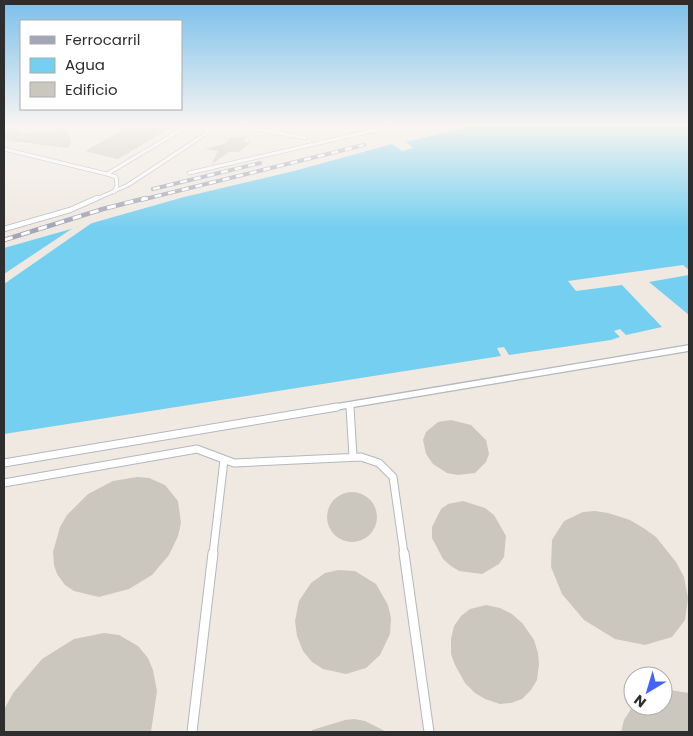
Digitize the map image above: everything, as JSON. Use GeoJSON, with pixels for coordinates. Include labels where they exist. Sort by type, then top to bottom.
{"type":"FeatureCollection","features":[{"type":"Feature","properties":{"kind":"lane"},"geometry":{"type":"LineString","coordinates":[[47,159],[116,177],[117,186],[114,192]]}},
{"type":"Feature","properties":{"kind":"lane"},"geometry":{"type":"LineString","coordinates":[[107,174],[132,159]]}},
{"type":"Feature","properties":{"kind":"lane"},"geometry":{"type":"LineString","coordinates":[[4,229],[70,210],[114,192],[137,180],[168,159]]}},
{"type":"Feature","properties":{"kind":"lane"},"geometry":{"type":"LineString","coordinates":[[189,173],[248,159]]}},
{"type":"Feature","properties":{"kind":"lane"},"geometry":{"type":"LineString","coordinates":[[4,463],[689,348]]}},
{"type":"Feature","properties":{"kind":"lane"},"geometry":{"type":"LineString","coordinates":[[350,405],[353,457]]}},
{"type":"Feature","properties":{"kind":"lane"},"geometry":{"type":"LineString","coordinates":[[4,483],[197,449],[209,450],[224,460],[234,463],[353,457],[377,461],[386,467],[393,477],[429,732]]}},
{"type":"Feature","properties":{"kind":"lane"},"geometry":{"type":"LineString","coordinates":[[192,732],[224,460]]}},
{"type":"Feature","properties":{"kind":"water"},"geometry":{"type":"Polygon","coordinates":[[[336,159],[689,159],[689,270],[683,265],[568,281],[576,291],[622,285],[662,327],[626,335],[620,329],[614,331],[620,337],[611,340],[509,355],[504,347],[497,348],[501,356],[4,434],[4,248],[184,197],[336,159]]]}},
{"type":"Feature","properties":{"kind":"water"},"geometry":{"type":"Polygon","coordinates":[[[689,275],[689,315],[649,282],[689,275]]]}},
{"type":"Feature","properties":{"kind":"pier"},"geometry":{"type":"Polygon","coordinates":[[[99,218],[4,284],[4,274],[79,224],[99,218]]]}},
{"type":"Feature","properties":{"kind":"building"},"geometry":{"type":"Polygon","coordinates":[[[451,420],[471,425],[486,440],[489,454],[486,462],[475,473],[458,475],[447,473],[433,464],[426,454],[423,440],[426,432],[438,422],[451,420]]]}},
{"type":"Feature","properties":{"kind":"building"},"geometry":{"type":"Polygon","coordinates":[[[137,477],[149,478],[165,485],[178,501],[181,523],[178,536],[169,555],[152,575],[129,589],[99,597],[74,591],[65,585],[57,574],[54,565],[53,552],[60,527],[67,515],[88,494],[113,481],[137,477]]]}},
{"type":"Feature","properties":{"kind":"building"},"geometry":{"type":"Polygon","coordinates":[[[347,492],[357,492],[370,499],[377,512],[377,522],[370,535],[357,542],[347,542],[338,538],[331,531],[327,522],[327,512],[331,503],[338,496],[347,492]]]}},
{"type":"Feature","properties":{"kind":"building"},"geometry":{"type":"Polygon","coordinates":[[[463,501],[485,508],[494,515],[506,536],[504,557],[499,564],[482,574],[459,571],[451,566],[443,559],[432,538],[432,527],[441,509],[448,504],[463,501]]]}},
{"type":"Feature","properties":{"kind":"building"},"geometry":{"type":"Polygon","coordinates":[[[595,511],[630,520],[645,529],[656,537],[676,562],[684,577],[688,598],[685,620],[672,637],[645,645],[615,639],[584,620],[562,594],[551,567],[552,540],[564,521],[583,512],[595,511]]]}},
{"type":"Feature","properties":{"kind":"building"},"geometry":{"type":"Polygon","coordinates":[[[338,570],[355,571],[376,584],[388,605],[391,618],[390,634],[380,655],[366,668],[346,674],[323,669],[312,662],[303,651],[297,636],[295,621],[299,601],[311,583],[325,573],[338,570]]]}},
{"type":"Feature","properties":{"kind":"building"},"geometry":{"type":"Polygon","coordinates":[[[486,605],[500,608],[512,614],[523,624],[534,640],[538,653],[537,680],[522,699],[511,703],[500,704],[475,693],[465,683],[451,654],[451,639],[454,626],[461,616],[470,609],[486,605]]]}},
{"type":"Feature","properties":{"kind":"building"},"geometry":{"type":"Polygon","coordinates":[[[104,633],[119,635],[138,646],[148,658],[153,670],[157,691],[151,732],[4,732],[4,710],[13,693],[42,659],[74,639],[104,633]]]}},
{"type":"Feature","properties":{"kind":"building"},"geometry":{"type":"Polygon","coordinates":[[[673,690],[689,693],[689,732],[621,732],[627,716],[673,716],[673,690]]]}},
{"type":"Feature","properties":{"kind":"building"},"geometry":{"type":"Polygon","coordinates":[[[354,719],[365,721],[387,732],[312,732],[312,730],[354,719]]]}},
{"type":"Feature","properties":{"kind":"railway"},"geometry":{"type":"LineString","coordinates":[[141,200],[306,159]]}},
{"type":"Feature","properties":{"kind":"railway"},"geometry":{"type":"LineString","coordinates":[[153,189],[260,163]]}},
{"type":"Feature","properties":{"kind":"railway"},"geometry":{"type":"LineString","coordinates":[[4,240],[103,209],[146,198]]}}]}
